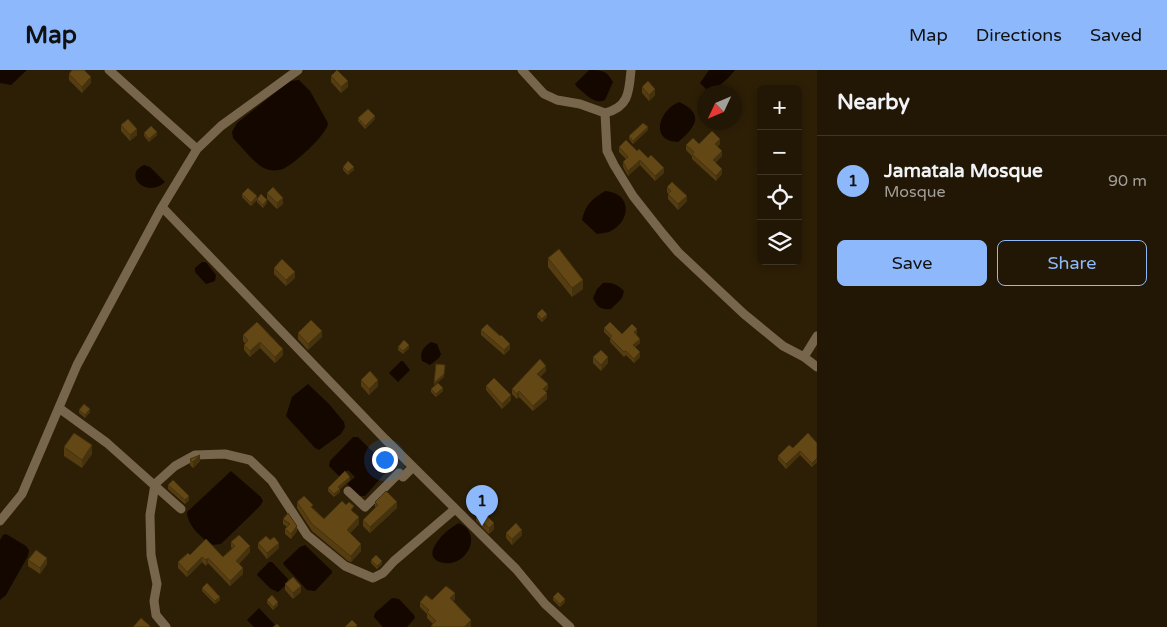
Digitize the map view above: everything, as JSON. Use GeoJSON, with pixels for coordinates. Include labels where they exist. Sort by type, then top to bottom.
{"type":"FeatureCollection","features":[{"type":"Feature","properties":{"kind":"street"},"geometry":{"type":"LineString","coordinates":[[109,70],[197,150]]}},
{"type":"Feature","properties":{"kind":"street"},"geometry":{"type":"LineString","coordinates":[[0,521],[22,494],[77,365],[162,208],[197,150],[221,126],[298,70]]}},
{"type":"Feature","properties":{"kind":"street"},"geometry":{"type":"LineString","coordinates":[[522,70],[544,94],[557,100],[580,104],[605,113],[620,107],[626,100],[631,70]]}},
{"type":"Feature","properties":{"kind":"street"},"geometry":{"type":"LineString","coordinates":[[605,113],[607,151],[614,165],[634,196],[678,252],[744,314],[783,346],[804,356],[817,367]]}},
{"type":"Feature","properties":{"kind":"street"},"geometry":{"type":"LineString","coordinates":[[162,208],[413,467],[516,569],[545,604],[570,627]]}},
{"type":"Feature","properties":{"kind":"street"},"geometry":{"type":"LineString","coordinates":[[804,356],[817,336]]}},
{"type":"Feature","properties":{"kind":"street"},"geometry":{"type":"LineString","coordinates":[[60,408],[107,442],[181,509]]}},
{"type":"Feature","properties":{"kind":"street"},"geometry":{"type":"LineString","coordinates":[[166,627],[156,615],[154,601],[157,584],[151,556],[150,515],[155,484],[175,466],[195,454],[225,454],[250,460],[272,481],[307,535],[345,566],[373,578],[383,573],[394,561],[455,509]]}},
{"type":"Feature","properties":{"kind":"street"},"geometry":{"type":"LineString","coordinates":[[348,491],[365,507],[399,473],[403,477],[413,467]]}},
{"type":"Feature","properties":{"kind":"shaded area"},"geometry":{"type":"Polygon","coordinates":[[[0,70],[27,70],[11,85],[0,83],[0,70]]]}},
{"type":"Feature","properties":{"kind":"shaded area"},"geometry":{"type":"Polygon","coordinates":[[[589,70],[604,72],[609,75],[613,82],[605,100],[594,100],[575,84],[589,70]]]}},
{"type":"Feature","properties":{"kind":"shaded area"},"geometry":{"type":"Polygon","coordinates":[[[709,70],[735,70],[719,85],[702,85],[700,83],[709,70]]]}},
{"type":"Feature","properties":{"kind":"shaded area"},"geometry":{"type":"Polygon","coordinates":[[[299,80],[310,91],[328,123],[322,135],[309,149],[288,166],[278,170],[266,169],[248,155],[233,138],[232,132],[237,123],[290,81],[299,80]]]}},
{"type":"Feature","properties":{"kind":"shaded area"},"geometry":{"type":"Polygon","coordinates":[[[679,102],[692,111],[695,121],[689,131],[678,142],[663,136],[660,131],[660,125],[666,111],[679,102]]]}},
{"type":"Feature","properties":{"kind":"shaded area"},"geometry":{"type":"Polygon","coordinates":[[[144,165],[150,167],[165,182],[158,187],[151,188],[140,184],[135,174],[144,165]]]}},
{"type":"Feature","properties":{"kind":"shaded area"},"geometry":{"type":"Polygon","coordinates":[[[605,191],[621,197],[626,208],[625,215],[622,222],[609,232],[597,234],[582,220],[585,210],[590,203],[605,191]]]}},
{"type":"Feature","properties":{"kind":"shaded area"},"geometry":{"type":"Polygon","coordinates":[[[202,262],[206,262],[216,275],[215,281],[206,284],[195,272],[195,268],[202,262]]]}},
{"type":"Feature","properties":{"kind":"shaded area"},"geometry":{"type":"Polygon","coordinates":[[[603,283],[615,284],[624,291],[622,298],[611,309],[600,307],[593,298],[597,289],[603,283]]]}},
{"type":"Feature","properties":{"kind":"shaded area"},"geometry":{"type":"Polygon","coordinates":[[[431,342],[437,344],[441,354],[430,365],[422,361],[421,355],[424,348],[431,342]]]}},
{"type":"Feature","properties":{"kind":"shaded area"},"geometry":{"type":"Polygon","coordinates":[[[401,361],[410,370],[398,382],[389,373],[401,361]]]}},
{"type":"Feature","properties":{"kind":"shaded area"},"geometry":{"type":"Polygon","coordinates":[[[308,384],[329,404],[344,422],[345,427],[341,434],[319,450],[286,416],[292,397],[308,384]]]}},
{"type":"Feature","properties":{"kind":"shaded area"},"geometry":{"type":"Polygon","coordinates":[[[353,437],[358,437],[385,464],[388,470],[365,496],[359,496],[347,484],[355,477],[348,470],[340,477],[329,466],[330,461],[353,437]]]}},
{"type":"Feature","properties":{"kind":"shaded area"},"geometry":{"type":"Polygon","coordinates":[[[231,471],[261,497],[263,501],[221,544],[213,545],[196,531],[190,522],[187,512],[231,471]]]}},
{"type":"Feature","properties":{"kind":"shaded area"},"geometry":{"type":"Polygon","coordinates":[[[459,523],[465,527],[471,537],[469,549],[461,559],[451,563],[442,563],[433,556],[434,547],[445,533],[459,523]]]}},
{"type":"Feature","properties":{"kind":"shaded area"},"geometry":{"type":"Polygon","coordinates":[[[6,534],[26,546],[29,550],[28,556],[6,595],[0,600],[0,540],[6,534]]]}},
{"type":"Feature","properties":{"kind":"shaded area"},"geometry":{"type":"Polygon","coordinates":[[[305,545],[332,571],[315,591],[307,590],[283,563],[300,547],[305,545]]]}},
{"type":"Feature","properties":{"kind":"shaded area"},"geometry":{"type":"Polygon","coordinates":[[[269,562],[272,562],[288,579],[287,584],[278,592],[271,589],[257,575],[269,562]]]}},
{"type":"Feature","properties":{"kind":"shaded area"},"geometry":{"type":"Polygon","coordinates":[[[392,598],[399,599],[414,615],[415,618],[407,627],[383,627],[374,617],[375,613],[392,598]]]}},
{"type":"Feature","properties":{"kind":"shaded area"},"geometry":{"type":"Polygon","coordinates":[[[259,608],[275,625],[273,627],[254,627],[247,620],[259,608]]]}},
{"type":"Feature","properties":{"kind":"building"},"geometry":{"type":"Polygon","coordinates":[[[72,70],[84,70],[91,77],[82,87],[69,74],[72,70]]]}},
{"type":"Feature","properties":{"kind":"building"},"geometry":{"type":"Polygon","coordinates":[[[337,70],[348,81],[341,87],[331,76],[337,70]]]}},
{"type":"Feature","properties":{"kind":"building"},"geometry":{"type":"Polygon","coordinates":[[[648,81],[655,89],[649,95],[642,87],[648,81]]]}},
{"type":"Feature","properties":{"kind":"building"},"geometry":{"type":"Polygon","coordinates":[[[368,109],[375,116],[365,126],[358,118],[368,109]]]}},
{"type":"Feature","properties":{"kind":"building"},"geometry":{"type":"Polygon","coordinates":[[[128,119],[137,129],[130,135],[121,125],[128,119]]]}},
{"type":"Feature","properties":{"kind":"building"},"geometry":{"type":"Polygon","coordinates":[[[643,123],[648,127],[633,141],[629,136],[643,123]]]}},
{"type":"Feature","properties":{"kind":"building"},"geometry":{"type":"Polygon","coordinates":[[[151,126],[157,132],[149,139],[144,133],[151,126]]]}},
{"type":"Feature","properties":{"kind":"building"},"geometry":{"type":"Polygon","coordinates":[[[712,131],[720,139],[715,144],[722,151],[713,160],[722,169],[716,176],[692,154],[694,152],[686,145],[693,138],[699,144],[712,131]]]}},
{"type":"Feature","properties":{"kind":"building"},"geometry":{"type":"Polygon","coordinates":[[[626,140],[637,151],[639,149],[648,158],[651,155],[664,168],[655,176],[640,160],[628,171],[623,162],[628,157],[619,147],[626,140]]]}},
{"type":"Feature","properties":{"kind":"building"},"geometry":{"type":"Polygon","coordinates":[[[348,161],[354,167],[348,172],[343,167],[348,161]]]}},
{"type":"Feature","properties":{"kind":"building"},"geometry":{"type":"Polygon","coordinates":[[[672,182],[687,196],[678,204],[668,194],[671,191],[667,187],[672,182]]]}},
{"type":"Feature","properties":{"kind":"building"},"geometry":{"type":"Polygon","coordinates":[[[273,187],[283,198],[277,203],[267,193],[273,187]]]}},
{"type":"Feature","properties":{"kind":"building"},"geometry":{"type":"Polygon","coordinates":[[[248,188],[257,196],[251,203],[242,194],[248,188]]]}},
{"type":"Feature","properties":{"kind":"building"},"geometry":{"type":"Polygon","coordinates":[[[261,194],[267,200],[263,205],[257,199],[261,194]]]}},
{"type":"Feature","properties":{"kind":"building"},"geometry":{"type":"Polygon","coordinates":[[[559,249],[583,280],[572,288],[548,258],[559,249]]]}},
{"type":"Feature","properties":{"kind":"building"},"geometry":{"type":"Polygon","coordinates":[[[282,259],[295,272],[286,280],[274,268],[282,259]]]}},
{"type":"Feature","properties":{"kind":"building"},"geometry":{"type":"Polygon","coordinates":[[[542,309],[547,314],[542,319],[537,314],[542,309]]]}},
{"type":"Feature","properties":{"kind":"building"},"geometry":{"type":"Polygon","coordinates":[[[311,320],[322,331],[308,344],[298,333],[311,320]]]}},
{"type":"Feature","properties":{"kind":"building"},"geometry":{"type":"Polygon","coordinates":[[[257,322],[283,349],[275,357],[260,342],[250,351],[244,345],[248,340],[243,335],[257,322]]]}},
{"type":"Feature","properties":{"kind":"building"},"geometry":{"type":"Polygon","coordinates":[[[610,322],[622,334],[632,324],[637,329],[634,332],[640,339],[633,345],[640,352],[634,359],[610,338],[612,336],[604,328],[610,322]]]}},
{"type":"Feature","properties":{"kind":"building"},"geometry":{"type":"Polygon","coordinates":[[[487,324],[510,344],[504,350],[481,330],[487,324]]]}},
{"type":"Feature","properties":{"kind":"building"},"geometry":{"type":"Polygon","coordinates":[[[404,340],[409,345],[403,351],[398,347],[404,340]]]}},
{"type":"Feature","properties":{"kind":"building"},"geometry":{"type":"Polygon","coordinates":[[[601,350],[608,357],[601,365],[593,357],[601,350]]]}},
{"type":"Feature","properties":{"kind":"building"},"geometry":{"type":"Polygon","coordinates":[[[540,359],[546,366],[537,374],[548,384],[543,389],[547,393],[533,406],[519,391],[517,394],[512,389],[540,359]]]}},
{"type":"Feature","properties":{"kind":"building"},"geometry":{"type":"Polygon","coordinates":[[[436,364],[445,365],[444,374],[434,383],[436,364]]]}},
{"type":"Feature","properties":{"kind":"building"},"geometry":{"type":"Polygon","coordinates":[[[370,371],[378,380],[369,389],[361,380],[370,371]]]}},
{"type":"Feature","properties":{"kind":"building"},"geometry":{"type":"Polygon","coordinates":[[[494,378],[511,395],[502,404],[486,386],[494,378]]]}},
{"type":"Feature","properties":{"kind":"building"},"geometry":{"type":"Polygon","coordinates":[[[438,383],[443,388],[436,394],[431,389],[438,383]]]}},
{"type":"Feature","properties":{"kind":"building"},"geometry":{"type":"Polygon","coordinates":[[[84,404],[90,409],[85,415],[79,410],[84,404]]]}},
{"type":"Feature","properties":{"kind":"building"},"geometry":{"type":"Polygon","coordinates":[[[74,433],[92,445],[82,460],[64,447],[74,433]]]}},
{"type":"Feature","properties":{"kind":"building"},"geometry":{"type":"Polygon","coordinates":[[[808,433],[817,443],[817,458],[812,463],[800,451],[786,464],[778,456],[789,445],[793,448],[808,433]]]}},
{"type":"Feature","properties":{"kind":"building"},"geometry":{"type":"Polygon","coordinates":[[[200,455],[193,462],[190,459],[200,455]]]}},
{"type":"Feature","properties":{"kind":"building"},"geometry":{"type":"Polygon","coordinates":[[[345,471],[350,477],[338,487],[340,489],[334,494],[328,488],[345,471]]]}},
{"type":"Feature","properties":{"kind":"building"},"geometry":{"type":"Polygon","coordinates":[[[173,480],[189,496],[185,500],[168,485],[173,480]]]}},
{"type":"Feature","properties":{"kind":"building"},"geometry":{"type":"Polygon","coordinates":[[[386,491],[397,502],[370,527],[363,520],[378,505],[375,502],[386,491]]]}},
{"type":"Feature","properties":{"kind":"building"},"geometry":{"type":"Polygon","coordinates":[[[304,496],[313,505],[311,507],[324,519],[342,501],[346,505],[349,502],[354,506],[351,510],[359,517],[347,530],[361,544],[351,556],[312,524],[297,502],[304,496]]]}},
{"type":"Feature","properties":{"kind":"building"},"geometry":{"type":"Polygon","coordinates":[[[481,510],[494,523],[489,528],[476,515],[481,510]]]}},
{"type":"Feature","properties":{"kind":"building"},"geometry":{"type":"Polygon","coordinates":[[[288,513],[297,526],[291,534],[285,529],[290,524],[283,519],[288,513]]]}},
{"type":"Feature","properties":{"kind":"building"},"geometry":{"type":"Polygon","coordinates":[[[516,523],[522,530],[512,539],[506,533],[516,523]]]}},
{"type":"Feature","properties":{"kind":"building"},"geometry":{"type":"Polygon","coordinates":[[[239,535],[250,546],[236,561],[243,568],[230,581],[208,558],[206,560],[202,557],[187,572],[178,562],[188,553],[190,555],[206,539],[223,557],[235,546],[231,542],[239,535]]]}},
{"type":"Feature","properties":{"kind":"building"},"geometry":{"type":"Polygon","coordinates":[[[266,536],[270,540],[274,537],[279,543],[267,553],[258,543],[266,536]]]}},
{"type":"Feature","properties":{"kind":"building"},"geometry":{"type":"Polygon","coordinates":[[[36,550],[47,558],[40,568],[28,560],[36,550]]]}},
{"type":"Feature","properties":{"kind":"building"},"geometry":{"type":"Polygon","coordinates":[[[376,555],[382,561],[377,566],[371,560],[376,555]]]}},
{"type":"Feature","properties":{"kind":"building"},"geometry":{"type":"Polygon","coordinates":[[[293,577],[301,586],[293,593],[285,584],[293,577]]]}},
{"type":"Feature","properties":{"kind":"building"},"geometry":{"type":"Polygon","coordinates":[[[207,583],[220,597],[215,601],[202,588],[207,583]]]}},
{"type":"Feature","properties":{"kind":"building"},"geometry":{"type":"Polygon","coordinates":[[[446,586],[455,593],[450,598],[471,620],[464,627],[431,626],[436,621],[427,612],[429,610],[420,602],[426,595],[432,600],[446,586]]]}},
{"type":"Feature","properties":{"kind":"building"},"geometry":{"type":"Polygon","coordinates":[[[558,592],[565,599],[560,604],[553,597],[558,592]]]}},
{"type":"Feature","properties":{"kind":"building"},"geometry":{"type":"Polygon","coordinates":[[[272,595],[278,602],[273,607],[267,600],[272,595]]]}},
{"type":"Feature","properties":{"kind":"building"},"geometry":{"type":"Polygon","coordinates":[[[141,618],[150,626],[133,627],[141,618]]]}},
{"type":"Feature","properties":{"kind":"building"},"geometry":{"type":"Polygon","coordinates":[[[352,620],[357,625],[356,627],[345,627],[352,620]]]}},
{"type":"Feature","properties":{"kind":"place","name":"Jamatala Mosque"},"geometry":{"type":"Point","coordinates":[482,526]}}]}
